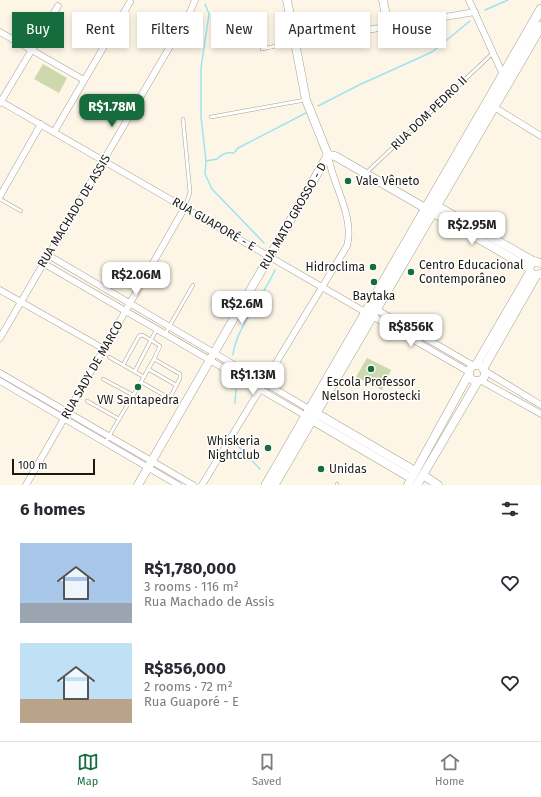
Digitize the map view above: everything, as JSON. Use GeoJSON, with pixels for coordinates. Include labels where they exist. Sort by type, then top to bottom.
{"type":"FeatureCollection","features":[{"type":"Feature","properties":{"kind":"main road"},"geometry":{"type":"LineString","coordinates":[[432,209],[505,79],[541,9]]}},
{"type":"Feature","properties":{"kind":"main road"},"geometry":{"type":"LineString","coordinates":[[274,485],[311,415],[371,310],[494,107],[505,79],[541,26]]}},
{"type":"Feature","properties":{"kind":"main road"},"geometry":{"type":"LineString","coordinates":[[266,485],[311,415]]}},
{"type":"Feature","properties":{"kind":"street","name":"RUA MACHADO DE ASSIS"},"geometry":{"type":"LineString","coordinates":[[0,338],[190,12],[195,0]]}},
{"type":"Feature","properties":{"kind":"street"},"geometry":{"type":"LineString","coordinates":[[287,0],[289,12]]}},
{"type":"Feature","properties":{"kind":"street"},"geometry":{"type":"LineString","coordinates":[[383,0],[385,12]]}},
{"type":"Feature","properties":{"kind":"street"},"geometry":{"type":"LineString","coordinates":[[469,0],[505,79]]}},
{"type":"Feature","properties":{"kind":"street"},"geometry":{"type":"LineString","coordinates":[[54,132],[130,2]]}},
{"type":"Feature","properties":{"kind":"street"},"geometry":{"type":"LineString","coordinates":[[0,102],[58,6]]}},
{"type":"Feature","properties":{"kind":"street"},"geometry":{"type":"LineString","coordinates":[[446,17],[475,12]]}},
{"type":"Feature","properties":{"kind":"street"},"geometry":{"type":"LineString","coordinates":[[0,32],[84,80]]}},
{"type":"Feature","properties":{"kind":"street"},"geometry":{"type":"LineString","coordinates":[[202,485],[347,246],[349,238],[348,222],[328,155],[306,100],[295,48]]}},
{"type":"Feature","properties":{"kind":"street","name":"RUA GUAPORÉ - E"},"geometry":{"type":"LineString","coordinates":[[0,102],[322,286],[371,310],[541,404]]}},
{"type":"Feature","properties":{"kind":"street"},"geometry":{"type":"LineString","coordinates":[[494,107],[541,136]]}},
{"type":"Feature","properties":{"kind":"street"},"geometry":{"type":"LineString","coordinates":[[0,198],[40,124]]}},
{"type":"Feature","properties":{"kind":"street"},"geometry":{"type":"LineString","coordinates":[[328,155],[335,156],[537,268],[476,369],[416,480]]}},
{"type":"Feature","properties":{"kind":"street","name":"RUA MATO GROSSO - D"},"geometry":{"type":"LineString","coordinates":[[138,485],[328,155]]}},
{"type":"Feature","properties":{"kind":"street","name":"RUA SADY DE MARCO"},"geometry":{"type":"LineString","coordinates":[[26,485],[185,207]]}},
{"type":"Feature","properties":{"kind":"street"},"geometry":{"type":"LineString","coordinates":[[48,255],[265,382],[311,415]]}},
{"type":"Feature","properties":{"kind":"street"},"geometry":{"type":"LineString","coordinates":[[43,263],[260,389],[311,415],[351,438],[416,480],[438,485]]}},
{"type":"Feature","properties":{"kind":"street"},"geometry":{"type":"LineString","coordinates":[[86,288],[91,280]]}},
{"type":"Feature","properties":{"kind":"street"},"geometry":{"type":"LineString","coordinates":[[0,290],[104,349]]}},
{"type":"Feature","properties":{"kind":"street"},"geometry":{"type":"LineString","coordinates":[[476,369],[471,379],[479,380],[541,414]]}},
{"type":"Feature","properties":{"kind":"street"},"geometry":{"type":"LineString","coordinates":[[416,480],[479,380],[484,376],[476,369]]}},
{"type":"Feature","properties":{"kind":"street"},"geometry":{"type":"LineString","coordinates":[[0,373],[109,436],[178,485]]}},
{"type":"Feature","properties":{"kind":"street"},"geometry":{"type":"LineString","coordinates":[[0,381],[105,443],[194,485]]}},
{"type":"Feature","properties":{"kind":"street"},"geometry":{"type":"LineString","coordinates":[[39,404],[42,398]]}},
{"type":"Feature","properties":{"kind":"lane"},"geometry":{"type":"LineString","coordinates":[[262,49],[275,46]]}},
{"type":"Feature","properties":{"kind":"lane","name":"RUA DOM PEDRO II"},"geometry":{"type":"LineString","coordinates":[[366,173],[493,53]]}},
{"type":"Feature","properties":{"kind":"lane"},"geometry":{"type":"LineString","coordinates":[[211,117],[306,100]]}},
{"type":"Feature","properties":{"kind":"lane","name":"RUA SADY DE MARCO"},"geometry":{"type":"LineString","coordinates":[[183,118],[190,192],[185,207]]}},
{"type":"Feature","properties":{"kind":"lane"},"geometry":{"type":"LineString","coordinates":[[0,198],[21,211]]}},
{"type":"Feature","properties":{"kind":"lane"},"geometry":{"type":"LineString","coordinates":[[165,334],[193,285]]}},
{"type":"Feature","properties":{"kind":"lane"},"geometry":{"type":"LineString","coordinates":[[134,371],[157,329]]}},
{"type":"Feature","properties":{"kind":"lane"},"geometry":{"type":"LineString","coordinates":[[105,443],[144,377],[160,346],[142,335],[139,336],[123,365]]}},
{"type":"Feature","properties":{"kind":"lane"},"geometry":{"type":"LineString","coordinates":[[109,357],[144,377]]}},
{"type":"Feature","properties":{"kind":"lane"},"geometry":{"type":"LineString","coordinates":[[141,382],[167,397],[171,396],[180,378],[180,374],[154,359]]}},
{"type":"Feature","properties":{"kind":"lane"},"geometry":{"type":"LineString","coordinates":[[148,369],[176,385]]}},
{"type":"Feature","properties":{"kind":"lane"},"geometry":{"type":"LineString","coordinates":[[103,379],[133,395]]}},
{"type":"Feature","properties":{"kind":"lane"},"geometry":{"type":"LineString","coordinates":[[87,401],[119,419]]}},
{"type":"Feature","properties":{"kind":"green space"},"geometry":{"type":"Polygon","coordinates":[[[43,64],[67,78],[59,93],[34,79],[43,64]]]}},
{"type":"Feature","properties":{"kind":"green space"},"geometry":{"type":"Polygon","coordinates":[[[367,358],[391,370],[382,390],[356,377],[367,358]]]}},
{"type":"Feature","properties":{"kind":"waterway"},"geometry":{"type":"LineString","coordinates":[[485,10],[508,0]]}},
{"type":"Feature","properties":{"kind":"waterway"},"geometry":{"type":"LineString","coordinates":[[205,4],[209,14],[201,68],[201,117],[206,161],[205,174],[212,189],[264,243]]}},
{"type":"Feature","properties":{"kind":"waterway"},"geometry":{"type":"LineString","coordinates":[[318,106],[359,85],[432,52],[470,21]]}},
{"type":"Feature","properties":{"kind":"waterway"},"geometry":{"type":"LineString","coordinates":[[206,161],[217,159],[226,153],[234,153],[238,148],[306,113]]}},
{"type":"Feature","properties":{"kind":"waterway"},"geometry":{"type":"LineString","coordinates":[[233,355],[235,345],[244,324],[275,270]]}},
{"type":"Feature","properties":{"kind":"waterway"},"geometry":{"type":"LineString","coordinates":[[235,403],[236,389]]}},
{"type":"Feature","properties":{"kind":"waterway"},"geometry":{"type":"LineString","coordinates":[[237,445],[260,469]]}},
{"type":"Feature","properties":{"kind":"place","name":"Vale Vêneto"},"geometry":{"type":"Point","coordinates":[348,181]}},
{"type":"Feature","properties":{"kind":"place","name":"Hidroclima"},"geometry":{"type":"Point","coordinates":[373,267]}},
{"type":"Feature","properties":{"kind":"place","name":"Centro Educacional Contemporâneo"},"geometry":{"type":"Point","coordinates":[411,272]}},
{"type":"Feature","properties":{"kind":"place","name":"Baytaka"},"geometry":{"type":"Point","coordinates":[374,282]}},
{"type":"Feature","properties":{"kind":"place","name":"Escola Professor Nelson Horostecki"},"geometry":{"type":"Point","coordinates":[371,369]}},
{"type":"Feature","properties":{"kind":"place","name":"VW Santapedra"},"geometry":{"type":"Point","coordinates":[138,387]}},
{"type":"Feature","properties":{"kind":"place","name":"Whiskeria Nightclub"},"geometry":{"type":"Point","coordinates":[268,448]}},
{"type":"Feature","properties":{"kind":"place","name":"Unidas"},"geometry":{"type":"Point","coordinates":[321,469]}}]}
